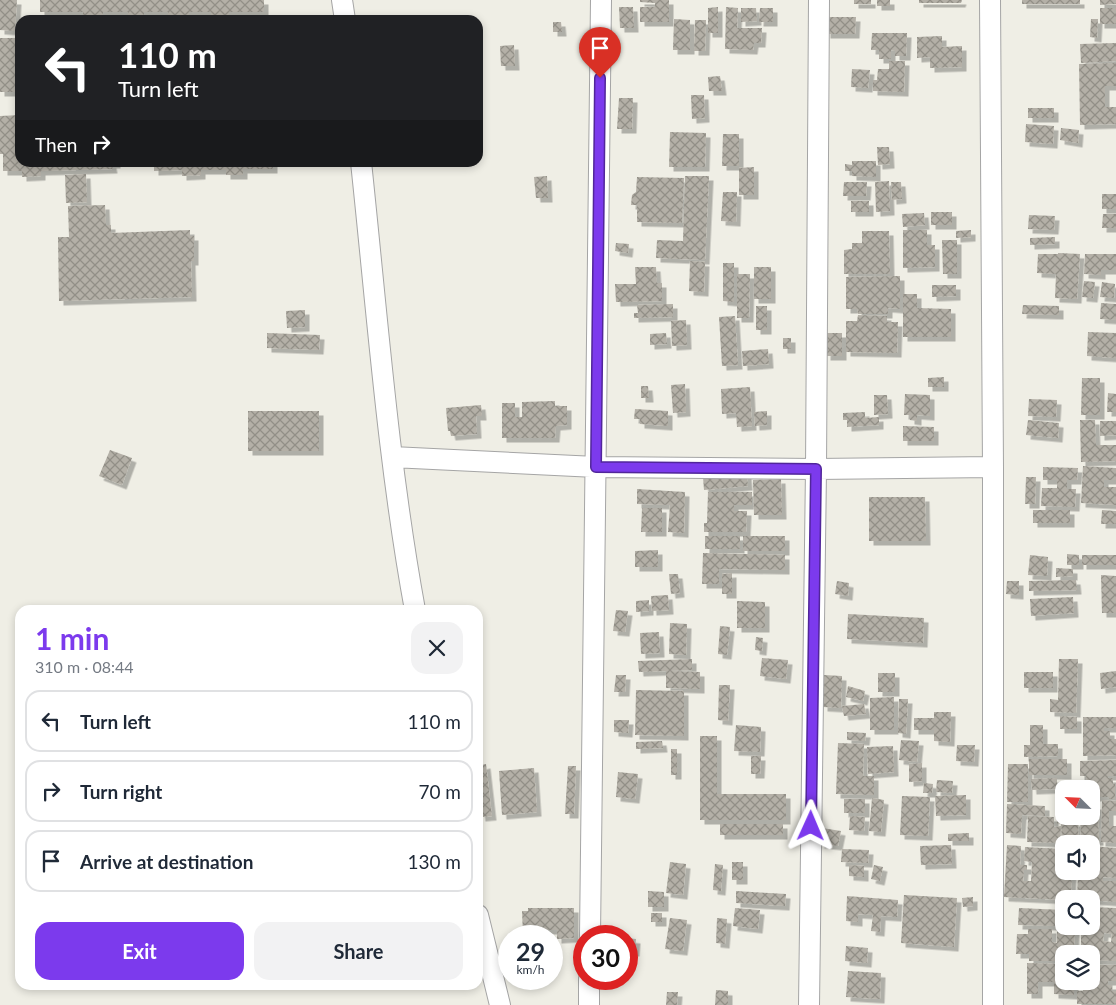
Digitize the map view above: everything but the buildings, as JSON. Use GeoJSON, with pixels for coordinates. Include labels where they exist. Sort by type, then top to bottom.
{"type":"FeatureCollection","features":[{"type":"Feature","properties":{"kind":"street"},"geometry":{"type":"LineString","coordinates":[[342,0],[344,15]]}},
{"type":"Feature","properties":{"kind":"street"},"geometry":{"type":"LineString","coordinates":[[590,925],[601,0]]}},
{"type":"Feature","properties":{"kind":"street"},"geometry":{"type":"LineString","coordinates":[[809,1005],[816,469],[819,0]]}},
{"type":"Feature","properties":{"kind":"street"},"geometry":{"type":"LineString","coordinates":[[990,0],[993,467],[993,1005]]}},
{"type":"Feature","properties":{"kind":"street"},"geometry":{"type":"LineString","coordinates":[[362,167],[392,457],[405,555],[414,605]]}},
{"type":"Feature","properties":{"kind":"street"},"geometry":{"type":"LineString","coordinates":[[392,457],[596,467],[816,469],[993,467]]}},
{"type":"Feature","properties":{"kind":"street"},"geometry":{"type":"LineString","coordinates":[[483,935],[500,1005]]}},
{"type":"Feature","properties":{"kind":"street"},"geometry":{"type":"LineString","coordinates":[[589,990],[589,1005]]}},
{"type":"Feature","properties":{"kind":"route"},"geometry":{"type":"LineString","coordinates":[[600,78],[596,467],[816,469],[811,826]]}}]}
